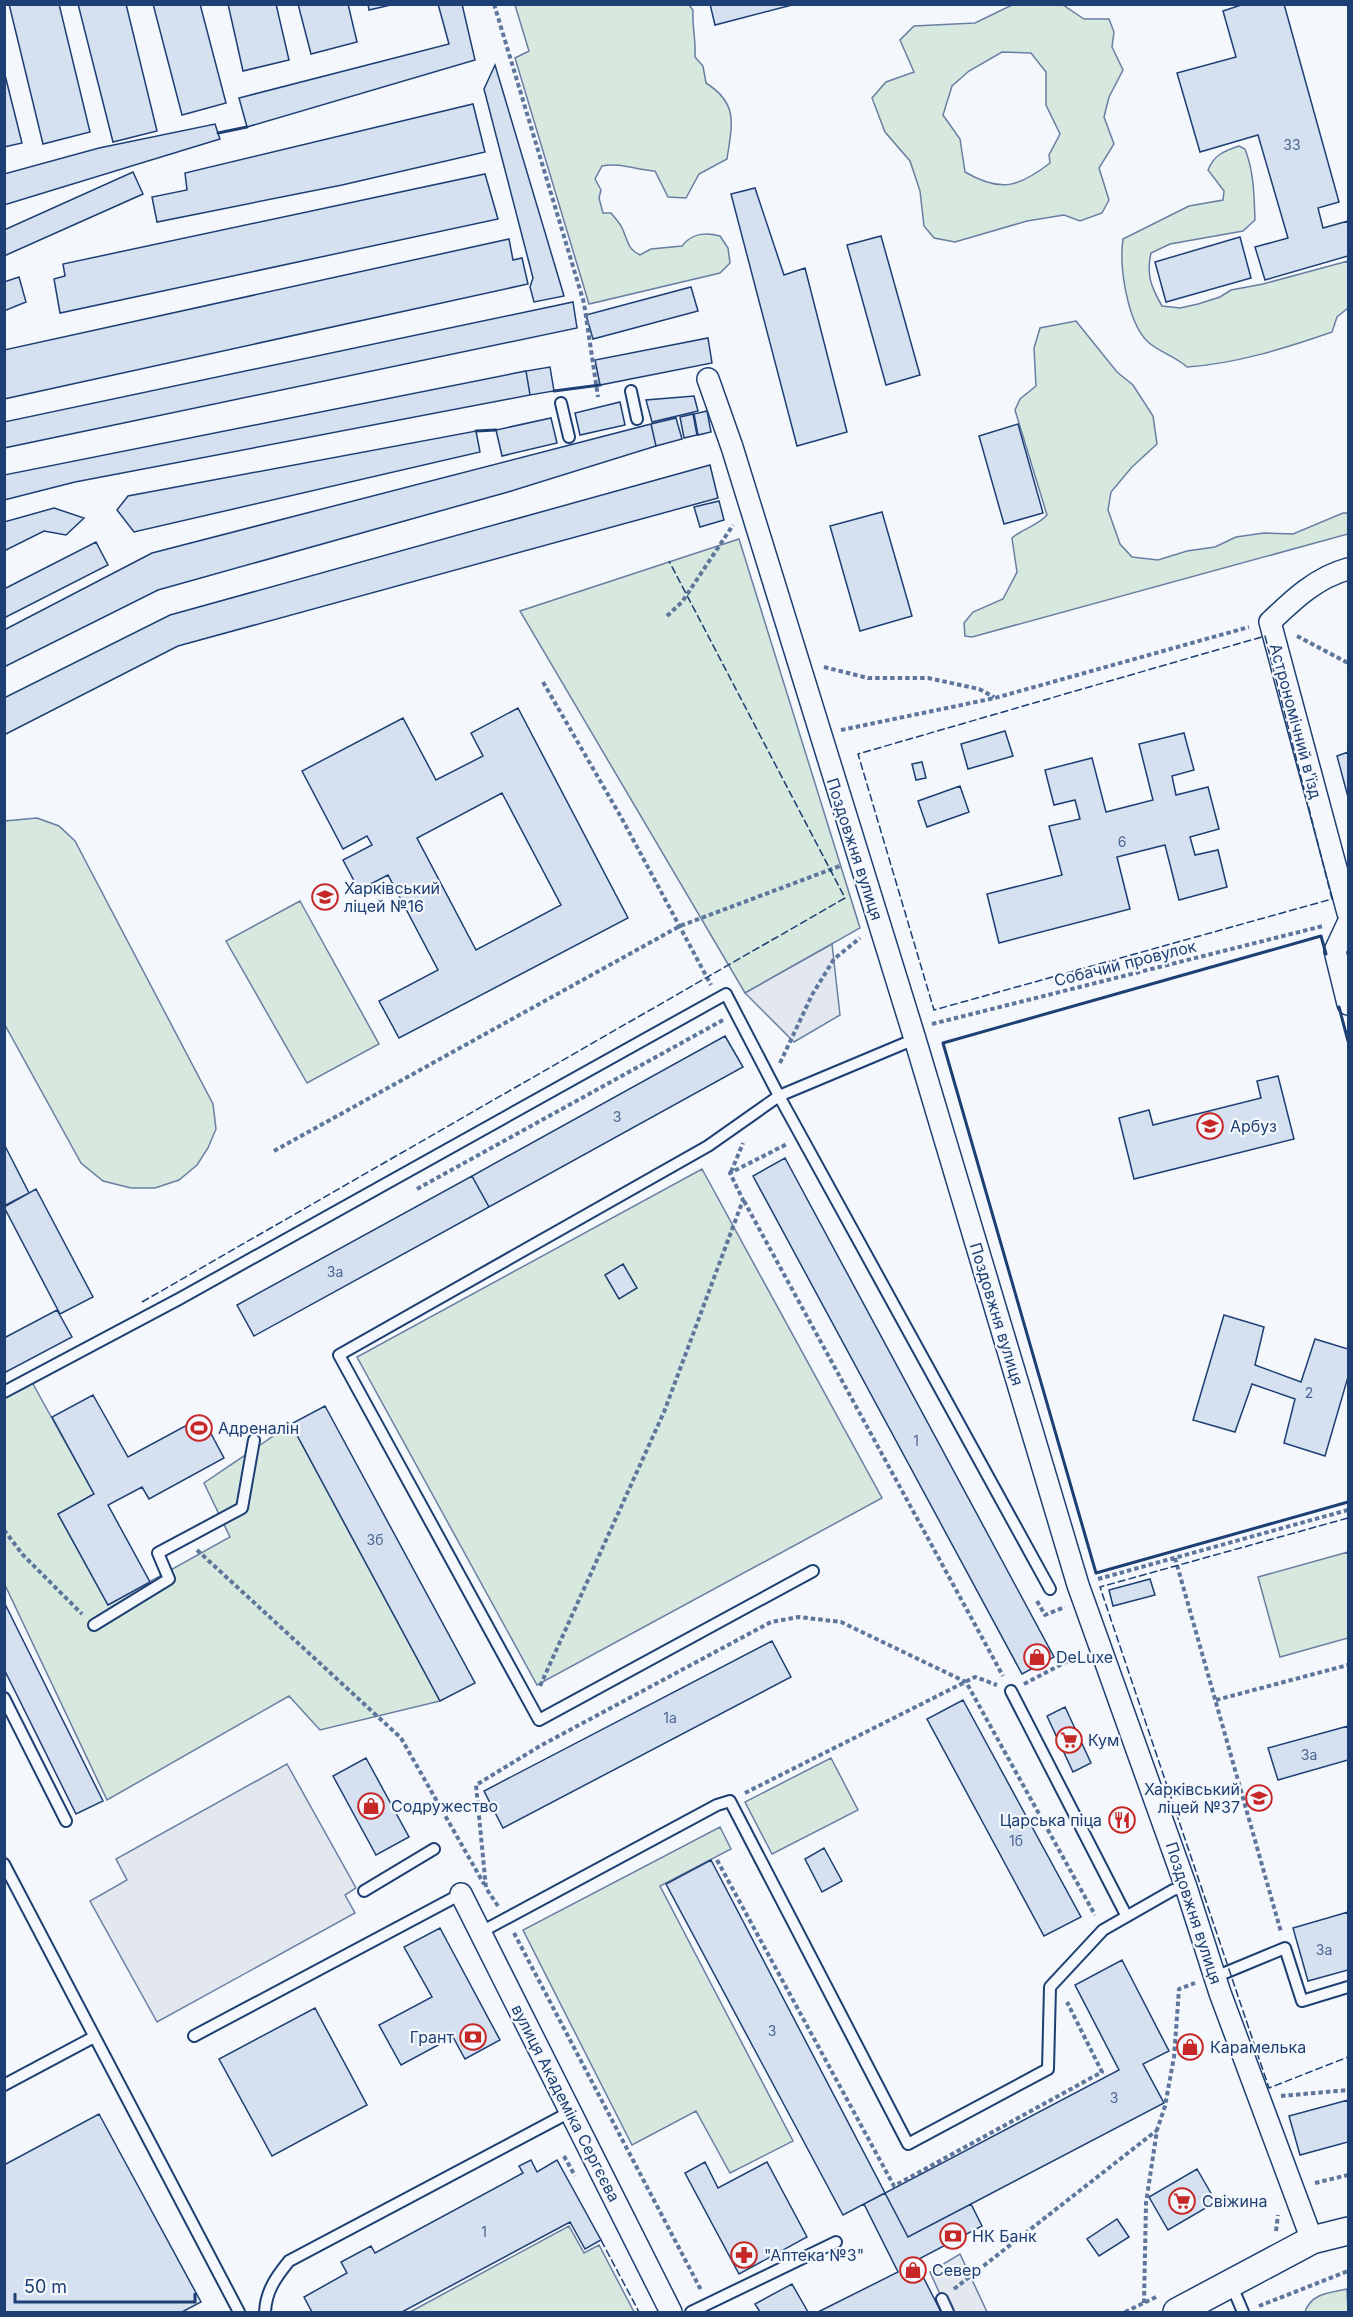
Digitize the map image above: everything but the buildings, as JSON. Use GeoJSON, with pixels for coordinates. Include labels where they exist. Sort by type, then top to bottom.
{"type":"FeatureCollection","features":[{"type":"Feature","properties":{"kind":"street","name":"Поздовжня вулиця"},"geometry":{"type":"LineString","coordinates":[[708,379],[732,447],[819,736],[915,1039],[1075,1594],[1186,1887],[1215,1977],[1312,2240]]}},
{"type":"Feature","properties":{"kind":"street","name":"Астрономічний в'їзд"},"geometry":{"type":"LineString","coordinates":[[1348,569],[1330,573],[1290,602],[1270,622],[1348,913]]}},
{"type":"Feature","properties":{"kind":"street"},"geometry":{"type":"LineString","coordinates":[[1348,923],[1335,951],[1348,1004]]}},
{"type":"Feature","properties":{"kind":"street","name":"вулиця Академіка Сергєєва"},"geometry":{"type":"LineString","coordinates":[[461,1894],[671,2313]]}},
{"type":"Feature","properties":{"kind":"street"},"geometry":{"type":"LineString","coordinates":[[1177,2313],[1312,2240],[1348,2231]]}},
{"type":"Feature","properties":{"kind":"lane"},"geometry":{"type":"LineString","coordinates":[[631,392],[638,419]]}},
{"type":"Feature","properties":{"kind":"lane"},"geometry":{"type":"LineString","coordinates":[[561,403],[569,437]]}},
{"type":"Feature","properties":{"kind":"lane"},"geometry":{"type":"LineString","coordinates":[[4,1392],[179,1299],[726,994],[1050,1589]]}},
{"type":"Feature","properties":{"kind":"lane"},"geometry":{"type":"LineString","coordinates":[[813,1571],[538,1720],[339,1355],[708,1146],[780,1096],[915,1039]]}},
{"type":"Feature","properties":{"kind":"lane"},"geometry":{"type":"LineString","coordinates":[[93,1625],[169,1579],[158,1553],[242,1508],[254,1440]]}},
{"type":"Feature","properties":{"kind":"lane"},"geometry":{"type":"LineString","coordinates":[[1011,1691],[1126,1915]]}},
{"type":"Feature","properties":{"kind":"lane"},"geometry":{"type":"LineString","coordinates":[[4,1698],[66,1821]]}},
{"type":"Feature","properties":{"kind":"lane"},"geometry":{"type":"LineString","coordinates":[[481,1932],[717,1805],[730,1801],[908,2144],[1048,2069],[1050,1987],[1103,1930],[1173,1890],[1186,1887]]}},
{"type":"Feature","properties":{"kind":"lane"},"geometry":{"type":"LineString","coordinates":[[364,1891],[434,1849]]}},
{"type":"Feature","properties":{"kind":"lane"},"geometry":{"type":"LineString","coordinates":[[4,1864],[239,2313]]}},
{"type":"Feature","properties":{"kind":"lane"},"geometry":{"type":"LineString","coordinates":[[194,2036],[461,1894]]}},
{"type":"Feature","properties":{"kind":"lane"},"geometry":{"type":"LineString","coordinates":[[1215,1977],[1285,1948],[1302,2001],[1348,1987]]}},
{"type":"Feature","properties":{"kind":"lane"},"geometry":{"type":"LineString","coordinates":[[4,2085],[94,2037]]}},
{"type":"Feature","properties":{"kind":"lane"},"geometry":{"type":"LineString","coordinates":[[265,2313],[266,2298],[275,2278],[289,2261],[570,2112]]}},
{"type":"Feature","properties":{"kind":"lane"},"geometry":{"type":"LineString","coordinates":[[691,2313],[836,2242]]}},
{"type":"Feature","properties":{"kind":"lane"},"geometry":{"type":"LineString","coordinates":[[1231,2284],[1247,2311]]}},
{"type":"Feature","properties":{"kind":"lane"},"geometry":{"type":"LineString","coordinates":[[942,2299],[948,2313]]}},
{"type":"Feature","properties":{"kind":"path"},"geometry":{"type":"LineString","coordinates":[[494,4],[584,303],[598,397]]}},
{"type":"Feature","properties":{"kind":"path"},"geometry":{"type":"LineString","coordinates":[[667,616],[682,602],[737,518]]}},
{"type":"Feature","properties":{"kind":"path"},"geometry":{"type":"LineString","coordinates":[[819,736],[995,698],[1270,622],[1348,663]]}},
{"type":"Feature","properties":{"kind":"path"},"geometry":{"type":"LineString","coordinates":[[797,662],[868,678],[928,678],[980,689],[995,698]]}},
{"type":"Feature","properties":{"kind":"path"},"geometry":{"type":"LineString","coordinates":[[543,682],[707,977]]}},
{"type":"Feature","properties":{"kind":"path"},"geometry":{"type":"LineString","coordinates":[[274,1151],[680,926],[849,862]]}},
{"type":"Feature","properties":{"kind":"path","name":"Собачий провулок"},"geometry":{"type":"LineString","coordinates":[[915,1039],[922,1026],[1325,925]]}},
{"type":"Feature","properties":{"kind":"path"},"geometry":{"type":"LineString","coordinates":[[771,1080],[812,995],[834,958],[864,935]]}},
{"type":"Feature","properties":{"kind":"path"},"geometry":{"type":"LineString","coordinates":[[416,1189],[728,1017]]}},
{"type":"Feature","properties":{"kind":"path"},"geometry":{"type":"LineString","coordinates":[[756,1111],[730,1173],[1011,1691]]}},
{"type":"Feature","properties":{"kind":"path"},"geometry":{"type":"LineString","coordinates":[[730,1173],[789,1143],[794,1153]]}},
{"type":"Feature","properties":{"kind":"path"},"geometry":{"type":"LineString","coordinates":[[531,1706],[664,1412],[743,1200]]}},
{"type":"Feature","properties":{"kind":"path"},"geometry":{"type":"LineString","coordinates":[[1034,1594],[1045,1615],[1075,1594],[1175,1558],[1348,1510]]}},
{"type":"Feature","properties":{"kind":"path"},"geometry":{"type":"LineString","coordinates":[[4,1530],[23,1555],[93,1625]]}},
{"type":"Feature","properties":{"kind":"path"},"geometry":{"type":"LineString","coordinates":[[185,1539],[401,1738],[486,1888]]}},
{"type":"Feature","properties":{"kind":"path"},"geometry":{"type":"LineString","coordinates":[[1175,1558],[1285,1948]]}},
{"type":"Feature","properties":{"kind":"path"},"geometry":{"type":"LineString","coordinates":[[771,1622],[799,1617],[841,1622],[966,1682],[1103,1930]]}},
{"type":"Feature","properties":{"kind":"path"},"geometry":{"type":"LineString","coordinates":[[730,1801],[975,1677],[1011,1691],[1088,1650]]}},
{"type":"Feature","properties":{"kind":"path"},"geometry":{"type":"LineString","coordinates":[[1216,1700],[1348,1665]]}},
{"type":"Feature","properties":{"kind":"path"},"geometry":{"type":"LineString","coordinates":[[717,1860],[894,2186],[1102,2072],[1066,2000]]}},
{"type":"Feature","properties":{"kind":"path"},"geometry":{"type":"LineString","coordinates":[[1144,2303],[1146,2203],[1156,2130],[1165,2106],[1174,2057],[1179,1989],[1215,1977]]}},
{"type":"Feature","properties":{"kind":"path"},"geometry":{"type":"LineString","coordinates":[[942,2299],[1156,2130]]}},
{"type":"Feature","properties":{"kind":"path"},"geometry":{"type":"LineString","coordinates":[[1309,2184],[1348,2175]]}},
{"type":"Feature","properties":{"kind":"path"},"geometry":{"type":"LineString","coordinates":[[679,2246],[708,2304]]}},
{"type":"Feature","properties":{"kind":"path"},"geometry":{"type":"LineString","coordinates":[[1247,2311],[1348,2271]]}},
{"type":"Feature","properties":{"kind":"shaded area"},"geometry":{"type":"Polygon","coordinates":[[[688,4],[693,10],[695,57],[703,66],[706,83],[724,99],[731,116],[727,159],[699,174],[686,198],[668,197],[655,171],[608,165],[602,166],[595,179],[601,190],[599,198],[603,213],[611,213],[616,219],[629,245],[636,253],[640,255],[651,249],[682,246],[694,236],[709,234],[720,236],[728,248],[730,263],[720,273],[589,304],[515,58],[529,51],[515,5],[688,4]]]}},
{"type":"Feature","properties":{"kind":"shaded area"},"geometry":{"type":"Polygon","coordinates":[[[1014,4],[1063,5],[1084,19],[1109,19],[1114,32],[1112,47],[1123,70],[1109,97],[1104,117],[1114,144],[1099,168],[1109,200],[1102,213],[1080,221],[1064,215],[1027,221],[955,242],[934,238],[924,226],[920,191],[910,161],[885,132],[872,98],[886,82],[914,72],[900,40],[914,26],[975,23],[1014,4]],[[1002,52],[969,71],[952,86],[943,115],[960,139],[965,172],[978,179],[1000,185],[1019,182],[1050,163],[1049,155],[1060,134],[1046,105],[1046,72],[1031,53],[1002,52]]]}},
{"type":"Feature","properties":{"kind":"shaded area"},"geometry":{"type":"Polygon","coordinates":[[[1239,146],[1245,149],[1250,166],[1255,220],[1243,231],[1170,244],[1151,253],[1149,267],[1151,280],[1162,306],[1180,308],[1198,304],[1220,297],[1231,290],[1263,284],[1348,261],[1348,308],[1337,317],[1332,332],[1242,359],[1187,367],[1148,342],[1135,321],[1126,293],[1122,264],[1123,239],[1189,206],[1223,200],[1224,191],[1208,170],[1220,154],[1239,146]]]}},
{"type":"Feature","properties":{"kind":"shaded area"},"geometry":{"type":"Polygon","coordinates":[[[1076,321],[1117,372],[1133,385],[1153,416],[1157,444],[1132,467],[1111,492],[1108,510],[1120,544],[1132,557],[1158,560],[1187,551],[1215,547],[1236,537],[1264,533],[1293,534],[1343,513],[1348,513],[1348,534],[972,637],[965,636],[964,623],[973,612],[1003,599],[1017,572],[1012,538],[1047,515],[1015,410],[1020,399],[1036,386],[1034,348],[1040,328],[1076,321]]]}},
{"type":"Feature","properties":{"kind":"shaded area"},"geometry":{"type":"Polygon","coordinates":[[[739,539],[860,928],[745,993],[520,611],[739,539]]]}},
{"type":"Feature","properties":{"kind":"shaded area"},"geometry":{"type":"Polygon","coordinates":[[[37,818],[59,826],[75,841],[213,1104],[216,1129],[208,1148],[197,1165],[179,1180],[155,1188],[131,1188],[103,1181],[81,1163],[5,1025],[5,821],[37,818]]]}},
{"type":"Feature","properties":{"kind":"shaded area"},"geometry":{"type":"Polygon","coordinates":[[[300,901],[379,1044],[307,1083],[226,941],[300,901]]]}},
{"type":"Feature","properties":{"kind":"shaded area"},"geometry":{"type":"Polygon","coordinates":[[[832,944],[840,1015],[794,1042],[745,993],[832,944]]]}},
{"type":"Feature","properties":{"kind":"shaded area"},"geometry":{"type":"Polygon","coordinates":[[[702,1169],[882,1498],[537,1685],[357,1357],[702,1169]]]}},
{"type":"Feature","properties":{"kind":"shaded area"},"geometry":{"type":"Polygon","coordinates":[[[28,1375],[94,1494],[58,1514],[108,1605],[230,1537],[204,1483],[291,1424],[440,1701],[320,1730],[289,1696],[107,1800],[5,1585],[5,1388],[28,1375]]]}},
{"type":"Feature","properties":{"kind":"shaded area"},"geometry":{"type":"Polygon","coordinates":[[[1348,1552],[1348,1638],[1280,1657],[1258,1577],[1348,1552]]]}},
{"type":"Feature","properties":{"kind":"shaded area"},"geometry":{"type":"Polygon","coordinates":[[[831,1758],[858,1810],[772,1854],[745,1802],[831,1758]]]}},
{"type":"Feature","properties":{"kind":"shaded area"},"geometry":{"type":"Polygon","coordinates":[[[287,1764],[356,1888],[345,1895],[355,1913],[157,2022],[90,1901],[127,1880],[116,1859],[287,1764]]]}},
{"type":"Feature","properties":{"kind":"shaded area"},"geometry":{"type":"Polygon","coordinates":[[[720,1827],[731,1849],[660,1886],[793,2141],[730,2173],[696,2111],[632,2145],[523,1930],[720,1827]]]}},
{"type":"Feature","properties":{"kind":"shaded area"},"geometry":{"type":"Polygon","coordinates":[[[569,2226],[584,2253],[599,2245],[634,2312],[410,2312],[569,2226]]]}},
{"type":"Feature","properties":{"kind":"shaded area"},"geometry":{"type":"Polygon","coordinates":[[[960,2254],[987,2312],[948,2312],[930,2272],[960,2254]]]}},
{"type":"Feature","properties":{"kind":"shaded area"},"geometry":{"type":"Polygon","coordinates":[[[1347,2289],[1348,2312],[1305,2312],[1316,2297],[1347,2289]]]}},
{"type":"Feature","properties":{"kind":"fence"},"geometry":{"type":"LineString","coordinates":[[142,1302],[845,898],[669,561]]}},
{"type":"Feature","properties":{"kind":"fence"},"geometry":{"type":"LineString","coordinates":[[1265,636],[1332,899],[934,1010],[858,754],[1265,636]]}},
{"type":"Feature","properties":{"kind":"fence"},"geometry":{"type":"LineString","coordinates":[[1348,1518],[1100,1587],[1269,2088],[1348,2057]]}},
{"type":"Feature","properties":{"kind":"fence"},"geometry":{"type":"LineString","coordinates":[[601,2240],[639,2312]]}},
{"type":"Feature","properties":{"kind":"wall"},"geometry":{"type":"LineString","coordinates":[[218,133],[247,127]]}},
{"type":"Feature","properties":{"kind":"wall"},"geometry":{"type":"LineString","coordinates":[[554,391],[600,385]]}},
{"type":"Feature","properties":{"kind":"wall"},"geometry":{"type":"LineString","coordinates":[[476,431],[496,430]]}},
{"type":"Feature","properties":{"kind":"wall"},"geometry":{"type":"LineString","coordinates":[[1326,954],[1321,936],[943,1043],[1096,1573],[1348,1502]]}},
{"type":"Feature","properties":{"kind":"wall"},"geometry":{"type":"LineString","coordinates":[[1339,1007],[1348,1041]]}},
{"type":"Feature","properties":{"kind":"place","name":"Харківський ліцей №16"},"geometry":{"type":"Point","coordinates":[325,897]}},
{"type":"Feature","properties":{"kind":"place","name":"Арбуз"},"geometry":{"type":"Point","coordinates":[1210,1126]}},
{"type":"Feature","properties":{"kind":"place","name":"Адреналін"},"geometry":{"type":"Point","coordinates":[199,1428]}},
{"type":"Feature","properties":{"kind":"place","name":"DeLuxe"},"geometry":{"type":"Point","coordinates":[1037,1657]}},
{"type":"Feature","properties":{"kind":"place","name":"Кум"},"geometry":{"type":"Point","coordinates":[1069,1740]}},
{"type":"Feature","properties":{"kind":"place","name":"Харківський ліцей №37"},"geometry":{"type":"Point","coordinates":[1259,1798]}},
{"type":"Feature","properties":{"kind":"place","name":"Содружество"},"geometry":{"type":"Point","coordinates":[371,1806]}},
{"type":"Feature","properties":{"kind":"place","name":"Царська піца"},"geometry":{"type":"Point","coordinates":[1122,1820]}},
{"type":"Feature","properties":{"kind":"place","name":"Грант"},"geometry":{"type":"Point","coordinates":[473,2037]}},
{"type":"Feature","properties":{"kind":"place","name":"Карамелька"},"geometry":{"type":"Point","coordinates":[1190,2047]}},
{"type":"Feature","properties":{"kind":"place","name":"Свіжина"},"geometry":{"type":"Point","coordinates":[1182,2201]}},
{"type":"Feature","properties":{"kind":"place","name":"НК Банк"},"geometry":{"type":"Point","coordinates":[953,2236]}},
{"type":"Feature","properties":{"kind":"place","name":"\"Аптека №3\""},"geometry":{"type":"Point","coordinates":[744,2255]}},
{"type":"Feature","properties":{"kind":"place","name":"Север"},"geometry":{"type":"Point","coordinates":[913,2270]}}]}
